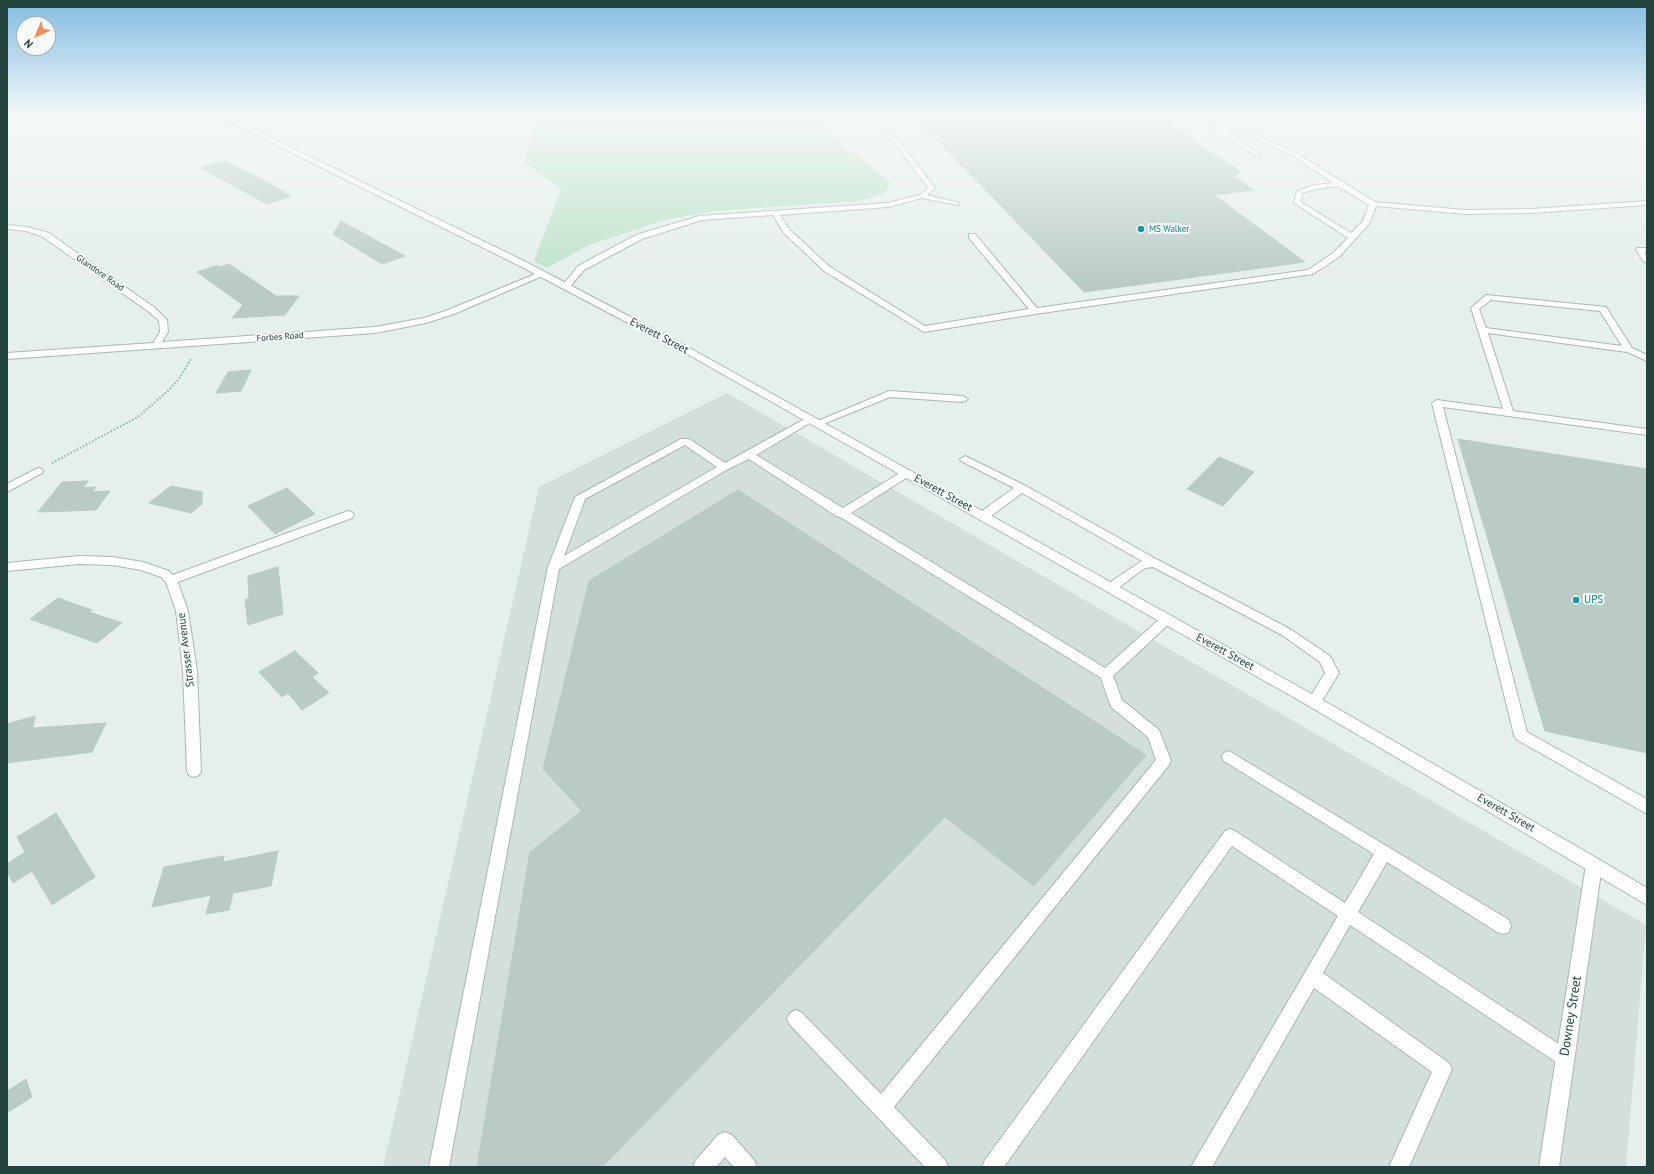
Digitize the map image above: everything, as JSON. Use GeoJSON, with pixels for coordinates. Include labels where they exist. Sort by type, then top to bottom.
{"type":"FeatureCollection","features":[{"type":"Feature","properties":{"kind":"street","name":"Everett Street"},"geometry":{"type":"LineString","coordinates":[[335,172],[543,274],[814,421],[1314,702],[1647,897]]}},
{"type":"Feature","properties":{"kind":"street"},"geometry":{"type":"LineString","coordinates":[[566,286],[581,268],[639,237],[702,218],[888,205],[922,196],[932,188],[920,172]]}},
{"type":"Feature","properties":{"kind":"street"},"geometry":{"type":"LineString","coordinates":[[1321,172],[1373,204],[1472,212],[1531,211],[1647,203]]}},
{"type":"Feature","properties":{"kind":"street"},"geometry":{"type":"LineString","coordinates":[[1339,184],[1315,187],[1300,192],[1297,203],[1352,237]]}},
{"type":"Feature","properties":{"kind":"street"},"geometry":{"type":"LineString","coordinates":[[922,196],[957,204]]}},
{"type":"Feature","properties":{"kind":"street"},"geometry":{"type":"LineString","coordinates":[[776,214],[787,231],[805,250],[827,269],[924,329],[1034,311],[1310,272],[1336,255],[1366,222],[1373,204]]}},
{"type":"Feature","properties":{"kind":"street","name":"Glandore Road"},"geometry":{"type":"LineString","coordinates":[[7,227],[26,229],[46,235],[152,310],[163,320],[164,332],[156,345]]}},
{"type":"Feature","properties":{"kind":"street"},"geometry":{"type":"LineString","coordinates":[[972,236],[1034,311]]}},
{"type":"Feature","properties":{"kind":"street"},"geometry":{"type":"LineString","coordinates":[[1647,250],[1640,250],[1647,260]]}},
{"type":"Feature","properties":{"kind":"street","name":"Forbes Road"},"geometry":{"type":"LineString","coordinates":[[7,356],[375,330],[400,326],[451,312],[543,274]]}},
{"type":"Feature","properties":{"kind":"street"},"geometry":{"type":"LineString","coordinates":[[1510,413],[1475,308],[1489,297],[1603,309],[1629,350]]}},
{"type":"Feature","properties":{"kind":"street"},"geometry":{"type":"LineString","coordinates":[[1482,330],[1629,350],[1647,358]]}},
{"type":"Feature","properties":{"kind":"street"},"geometry":{"type":"LineString","coordinates":[[554,567],[724,466],[749,455],[814,421],[889,394],[963,399]]}},
{"type":"Feature","properties":{"kind":"street"},"geometry":{"type":"LineString","coordinates":[[1647,432],[1437,403],[1521,735],[1647,807]]}},
{"type":"Feature","properties":{"kind":"street"},"geometry":{"type":"LineString","coordinates":[[439,1167],[554,567],[580,497],[685,441],[724,466]]}},
{"type":"Feature","properties":{"kind":"street"},"geometry":{"type":"LineString","coordinates":[[749,455],[842,514],[1106,676],[1116,703],[1154,734],[1164,761],[881,1108]]}},
{"type":"Feature","properties":{"kind":"street"},"geometry":{"type":"LineString","coordinates":[[965,459],[1022,488],[1154,563],[1286,632],[1326,658],[1332,673],[1314,702]]}},
{"type":"Feature","properties":{"kind":"street"},"geometry":{"type":"LineString","coordinates":[[7,489],[38,472]]}},
{"type":"Feature","properties":{"kind":"street"},"geometry":{"type":"LineString","coordinates":[[842,514],[907,473]]}},
{"type":"Feature","properties":{"kind":"street"},"geometry":{"type":"LineString","coordinates":[[984,516],[1022,488]]}},
{"type":"Feature","properties":{"kind":"street"},"geometry":{"type":"LineString","coordinates":[[7,567],[79,560],[112,561],[143,566],[165,574],[171,580],[348,515]]}},
{"type":"Feature","properties":{"kind":"street"},"geometry":{"type":"LineString","coordinates":[[1110,588],[1142,565],[1154,563]]}},
{"type":"Feature","properties":{"kind":"street","name":"Strasser Avenue"},"geometry":{"type":"LineString","coordinates":[[171,580],[182,611],[190,671],[194,771]]}},
{"type":"Feature","properties":{"kind":"street"},"geometry":{"type":"LineString","coordinates":[[1106,676],[1167,619]]}},
{"type":"Feature","properties":{"kind":"street"},"geometry":{"type":"LineString","coordinates":[[1229,756],[1503,926]]}},
{"type":"Feature","properties":{"kind":"street"},"geometry":{"type":"LineString","coordinates":[[992,1167],[1230,836],[1565,1058]]}},
{"type":"Feature","properties":{"kind":"street"},"geometry":{"type":"LineString","coordinates":[[1201,1167],[1384,852]]}},
{"type":"Feature","properties":{"kind":"street","name":"Downey Street"},"geometry":{"type":"LineString","coordinates":[[1548,1167],[1594,865]]}},
{"type":"Feature","properties":{"kind":"street"},"geometry":{"type":"LineString","coordinates":[[1312,976],[1443,1069],[1399,1167]]}},
{"type":"Feature","properties":{"kind":"street"},"geometry":{"type":"LineString","coordinates":[[796,1019],[938,1167]]}},
{"type":"Feature","properties":{"kind":"street"},"geometry":{"type":"LineString","coordinates":[[703,1167],[726,1142],[747,1167]]}},
{"type":"Feature","properties":{"kind":"path"},"geometry":{"type":"LineString","coordinates":[[38,472],[150,408],[179,379],[201,342]]}},
{"type":"Feature","properties":{"kind":"shaded area"},"geometry":{"type":"Polygon","coordinates":[[[727,393],[1646,925],[1626,1167],[383,1167],[539,487],[727,393]]]}},
{"type":"Feature","properties":{"kind":"green space"},"geometry":{"type":"Polygon","coordinates":[[[537,172],[877,172],[891,183],[883,194],[859,201],[715,211],[665,220],[589,245],[547,268],[534,261],[561,189],[537,172]]]}},
{"type":"Feature","properties":{"kind":"building"},"geometry":{"type":"Polygon","coordinates":[[[208,172],[247,172],[291,196],[267,204],[208,172]]]}},
{"type":"Feature","properties":{"kind":"building","name":"MS Walker"},"geometry":{"type":"Polygon","coordinates":[[[968,172],[1239,172],[1234,176],[1253,190],[1214,195],[1305,262],[1084,292],[968,172]]]}},
{"type":"Feature","properties":{"kind":"building"},"geometry":{"type":"Polygon","coordinates":[[[341,221],[405,256],[382,264],[333,234],[341,221]]]}},
{"type":"Feature","properties":{"kind":"building"},"geometry":{"type":"Polygon","coordinates":[[[229,264],[276,296],[299,296],[285,315],[232,318],[243,305],[197,272],[218,265],[220,267],[229,264]]]}},
{"type":"Feature","properties":{"kind":"building"},"geometry":{"type":"Polygon","coordinates":[[[251,370],[241,391],[216,393],[228,372],[251,370]]]}},
{"type":"Feature","properties":{"kind":"building","name":"UPS"},"geometry":{"type":"Polygon","coordinates":[[[1458,439],[1647,469],[1647,753],[1545,731],[1458,439]]]}},
{"type":"Feature","properties":{"kind":"building"},"geometry":{"type":"Polygon","coordinates":[[[1219,457],[1254,472],[1223,506],[1187,489],[1219,457]]]}},
{"type":"Feature","properties":{"kind":"building"},"geometry":{"type":"Polygon","coordinates":[[[88,481],[83,488],[96,487],[92,492],[110,491],[96,510],[38,512],[62,482],[88,481]]]}},
{"type":"Feature","properties":{"kind":"building"},"geometry":{"type":"Polygon","coordinates":[[[171,486],[202,492],[202,504],[191,513],[149,503],[171,486]]]}},
{"type":"Feature","properties":{"kind":"building"},"geometry":{"type":"Polygon","coordinates":[[[287,488],[315,514],[275,534],[248,506],[287,488]]]}},
{"type":"Feature","properties":{"kind":"building"},"geometry":{"type":"Polygon","coordinates":[[[738,490],[1146,755],[1034,886],[945,817],[602,1167],[477,1167],[530,852],[582,811],[543,769],[589,581],[738,490]]]}},
{"type":"Feature","properties":{"kind":"building"},"geometry":{"type":"Polygon","coordinates":[[[278,567],[283,614],[248,625],[245,600],[249,598],[248,576],[278,567]]]}},
{"type":"Feature","properties":{"kind":"building"},"geometry":{"type":"Polygon","coordinates":[[[58,598],[92,610],[89,612],[122,623],[97,643],[30,619],[58,598]]]}},
{"type":"Feature","properties":{"kind":"building"},"geometry":{"type":"Polygon","coordinates":[[[295,651],[318,673],[312,677],[329,693],[302,710],[288,693],[282,697],[259,672],[295,651]]]}},
{"type":"Feature","properties":{"kind":"building"},"geometry":{"type":"Polygon","coordinates":[[[35,716],[33,728],[106,723],[92,752],[7,763],[7,724],[35,716]]]}},
{"type":"Feature","properties":{"kind":"building"},"geometry":{"type":"Polygon","coordinates":[[[56,813],[95,877],[52,905],[32,871],[13,883],[7,871],[7,864],[25,852],[17,837],[56,813]]]}},
{"type":"Feature","properties":{"kind":"building"},"geometry":{"type":"Polygon","coordinates":[[[278,851],[271,886],[233,893],[229,910],[206,914],[211,895],[152,907],[164,867],[224,856],[223,862],[278,851]]]}},
{"type":"Feature","properties":{"kind":"building"},"geometry":{"type":"Polygon","coordinates":[[[26,1079],[32,1097],[7,1113],[7,1091],[26,1079]]]}},
{"type":"Feature","properties":{"kind":"place","name":"MS Walker"},"geometry":{"type":"Point","coordinates":[1141,229]}},
{"type":"Feature","properties":{"kind":"place","name":"UPS"},"geometry":{"type":"Point","coordinates":[1576,600]}}]}
